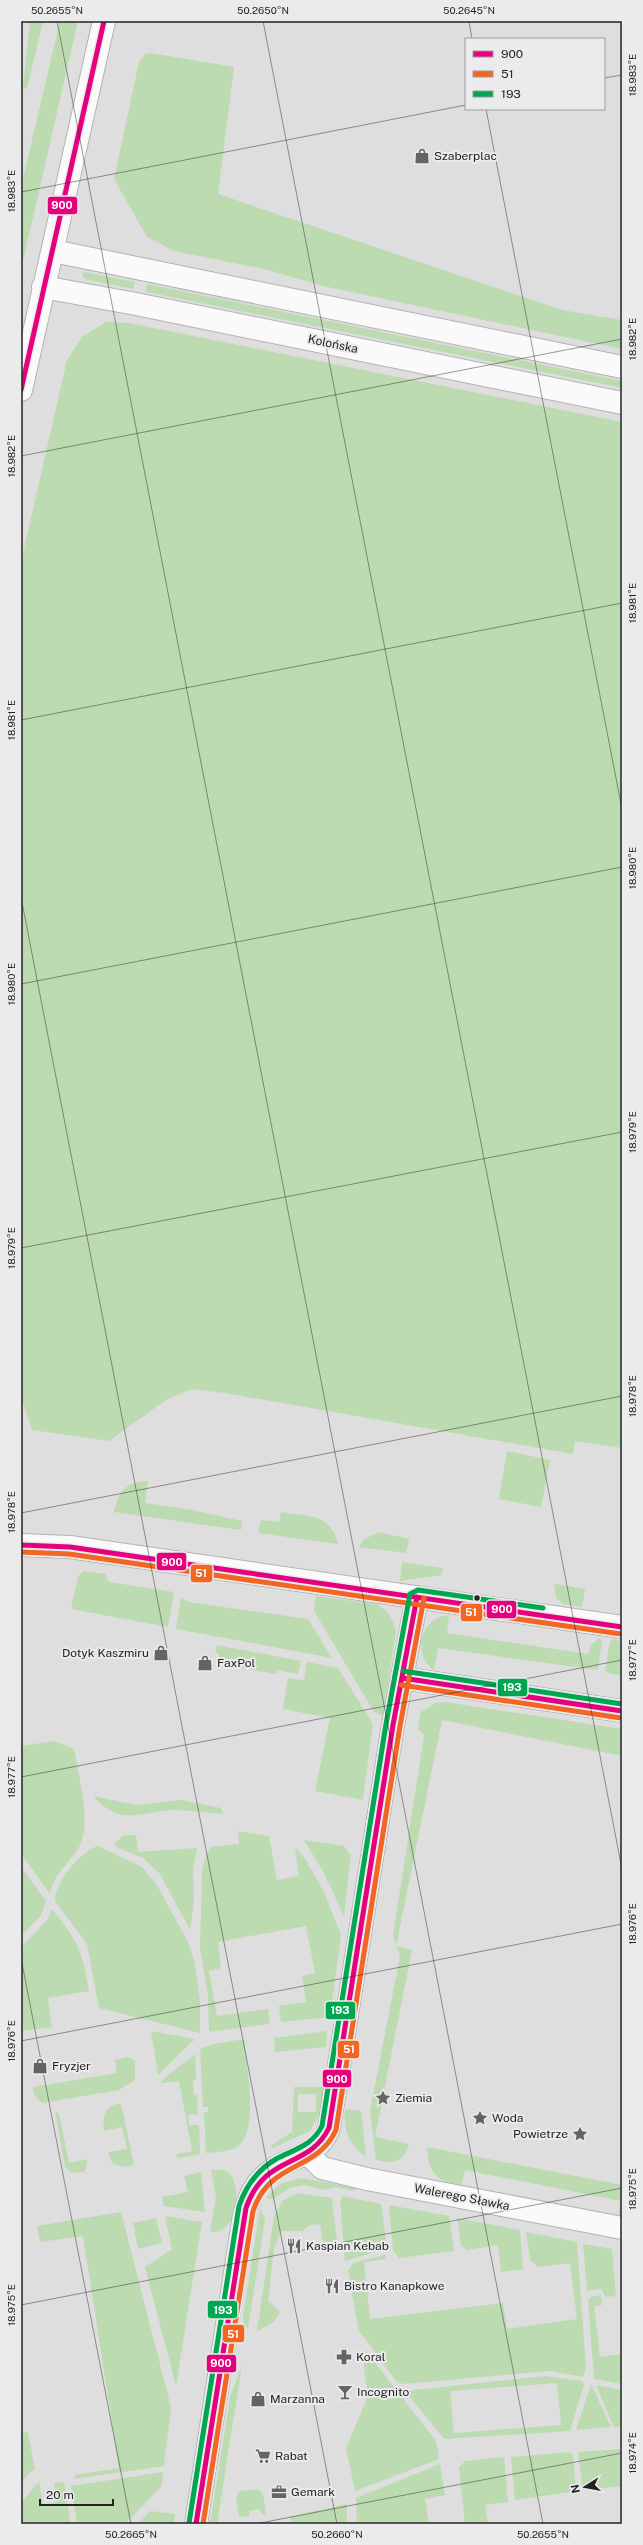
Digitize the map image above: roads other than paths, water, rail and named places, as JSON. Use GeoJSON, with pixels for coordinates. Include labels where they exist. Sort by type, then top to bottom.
{"type":"FeatureCollection","features":[{"type":"Feature","properties":{"kind":"street"},"geometry":{"type":"LineString","coordinates":[[21,390],[104,21]]}},
{"type":"Feature","properties":{"kind":"street"},"geometry":{"type":"LineString","coordinates":[[53,251],[622,367]]}},
{"type":"Feature","properties":{"kind":"street","name":"Kolońska"},"geometry":{"type":"LineString","coordinates":[[43,287],[142,305],[622,403]]}},
{"type":"Feature","properties":{"kind":"street"},"geometry":{"type":"LineString","coordinates":[[21,1545],[70,1547],[622,1627]]}},
{"type":"Feature","properties":{"kind":"street"},"geometry":{"type":"LineString","coordinates":[[196,2524],[244,2215],[250,2196],[258,2183],[272,2170],[308,2154],[325,2138],[332,2112],[402,1678],[417,1597]]}},
{"type":"Feature","properties":{"kind":"street"},"geometry":{"type":"LineString","coordinates":[[402,1678],[622,1711]]}},
{"type":"Feature","properties":{"kind":"street","name":"Walerego Sławka"},"geometry":{"type":"LineString","coordinates":[[308,2154],[322,2168],[367,2179],[622,2228]]}},
{"type":"Feature","properties":{"kind":"place","name":"Szaberplac"},"geometry":{"type":"Point","coordinates":[422,156]}},
{"type":"Feature","properties":{"kind":"place","name":"Dotyk Kaszmiru"},"geometry":{"type":"Point","coordinates":[161,1653]}},
{"type":"Feature","properties":{"kind":"place","name":"FaxPol"},"geometry":{"type":"Point","coordinates":[205,1663]}},
{"type":"Feature","properties":{"kind":"place","name":"Fryzjer"},"geometry":{"type":"Point","coordinates":[40,2066]}},
{"type":"Feature","properties":{"kind":"place","name":"Ziemia"},"geometry":{"type":"Point","coordinates":[383,2098]}},
{"type":"Feature","properties":{"kind":"place","name":"Woda"},"geometry":{"type":"Point","coordinates":[480,2118]}},
{"type":"Feature","properties":{"kind":"place","name":"Powietrze"},"geometry":{"type":"Point","coordinates":[580,2134]}},
{"type":"Feature","properties":{"kind":"place","name":"Kaspian Kebab"},"geometry":{"type":"Point","coordinates":[294,2246]}},
{"type":"Feature","properties":{"kind":"place","name":"Bistro Kanapkowe"},"geometry":{"type":"Point","coordinates":[332,2286]}},
{"type":"Feature","properties":{"kind":"place","name":"Koral"},"geometry":{"type":"Point","coordinates":[344,2357]}},
{"type":"Feature","properties":{"kind":"place","name":"Incognito"},"geometry":{"type":"Point","coordinates":[345,2392]}},
{"type":"Feature","properties":{"kind":"place","name":"Marzanna"},"geometry":{"type":"Point","coordinates":[258,2399]}},
{"type":"Feature","properties":{"kind":"place","name":"Rabat"},"geometry":{"type":"Point","coordinates":[263,2456]}},
{"type":"Feature","properties":{"kind":"place","name":"Gemark"},"geometry":{"type":"Point","coordinates":[279,2492]}}]}
